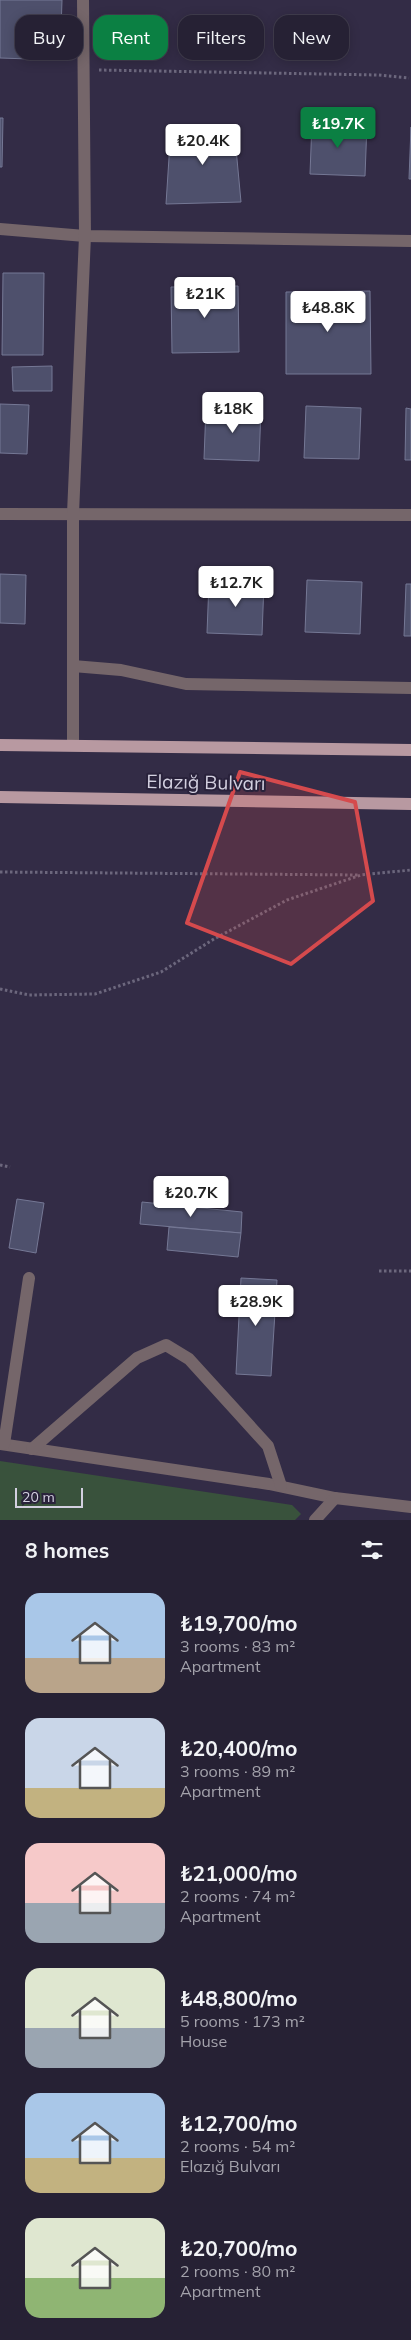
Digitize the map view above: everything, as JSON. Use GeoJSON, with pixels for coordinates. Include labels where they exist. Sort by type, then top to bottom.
{"type":"FeatureCollection","features":[{"type":"Feature","properties":{"kind":"main road","name":"Elazığ Bulvarı"},"geometry":{"type":"LineString","coordinates":[[0,745],[411,750]]}},
{"type":"Feature","properties":{"kind":"main road","name":"Elazığ Bulvarı"},"geometry":{"type":"LineString","coordinates":[[0,797],[411,804]]}},
{"type":"Feature","properties":{"kind":"lane"},"geometry":{"type":"LineString","coordinates":[[73,745],[73,514],[84,236],[83,0]]}},
{"type":"Feature","properties":{"kind":"lane"},"geometry":{"type":"LineString","coordinates":[[0,229],[84,236],[411,241]]}},
{"type":"Feature","properties":{"kind":"lane"},"geometry":{"type":"LineString","coordinates":[[0,514],[411,515]]}},
{"type":"Feature","properties":{"kind":"lane"},"geometry":{"type":"LineString","coordinates":[[73,666],[121,670],[186,684],[411,688]]}},
{"type":"Feature","properties":{"kind":"lane"},"geometry":{"type":"LineString","coordinates":[[29,1278],[2,1444],[281,1486],[335,1498],[411,1507]]}},
{"type":"Feature","properties":{"kind":"lane"},"geometry":{"type":"LineString","coordinates":[[32,1449],[138,1358],[166,1345],[190,1359],[268,1446],[281,1486]]}},
{"type":"Feature","properties":{"kind":"lane"},"geometry":{"type":"LineString","coordinates":[[315,1520],[335,1498]]}},
{"type":"Feature","properties":{"kind":"path"},"geometry":{"type":"LineString","coordinates":[[84,70],[378,75],[409,78]]}},
{"type":"Feature","properties":{"kind":"path"},"geometry":{"type":"LineString","coordinates":[[0,872],[361,875],[411,870]]}},
{"type":"Feature","properties":{"kind":"path"},"geometry":{"type":"LineString","coordinates":[[0,989],[29,995],[95,994],[161,972],[214,939],[287,900],[361,875]]}},
{"type":"Feature","properties":{"kind":"path"},"geometry":{"type":"LineString","coordinates":[[0,1165],[10,1167]]}},
{"type":"Feature","properties":{"kind":"path"},"geometry":{"type":"LineString","coordinates":[[379,1272],[411,1271]]}},
{"type":"Feature","properties":{"kind":"highlighted area"},"geometry":{"type":"Polygon","coordinates":[[[240,772],[355,802],[373,901],[291,964],[187,923],[240,772]]]}},
{"type":"Feature","properties":{"kind":"green space"},"geometry":{"type":"Polygon","coordinates":[[[0,1461],[292,1505],[301,1514],[295,1520],[0,1520],[0,1461]]]}},
{"type":"Feature","properties":{"kind":"building"},"geometry":{"type":"Polygon","coordinates":[[[0,0],[62,0],[62,15],[15,15],[15,58],[0,58],[0,0]]]}},
{"type":"Feature","properties":{"kind":"building"},"geometry":{"type":"Polygon","coordinates":[[[0,118],[3,118],[2,167],[0,167],[0,118]]]}},
{"type":"Feature","properties":{"kind":"building"},"geometry":{"type":"Polygon","coordinates":[[[312,122],[367,124],[365,176],[310,174],[312,122]]]}},
{"type":"Feature","properties":{"kind":"building"},"geometry":{"type":"Polygon","coordinates":[[[171,127],[234,127],[241,202],[166,204],[171,127]]]}},
{"type":"Feature","properties":{"kind":"building"},"geometry":{"type":"Polygon","coordinates":[[[411,127],[411,179],[409,179],[411,127]]]}},
{"type":"Feature","properties":{"kind":"building"},"geometry":{"type":"Polygon","coordinates":[[[3,273],[44,273],[43,355],[2,355],[3,273]]]}},
{"type":"Feature","properties":{"kind":"building"},"geometry":{"type":"Polygon","coordinates":[[[238,286],[239,352],[172,353],[171,287],[238,286]]]}},
{"type":"Feature","properties":{"kind":"building"},"geometry":{"type":"Polygon","coordinates":[[[370,291],[371,374],[286,374],[286,292],[370,291]]]}},
{"type":"Feature","properties":{"kind":"building"},"geometry":{"type":"Polygon","coordinates":[[[52,366],[52,391],[13,391],[12,367],[52,366]]]}},
{"type":"Feature","properties":{"kind":"building"},"geometry":{"type":"Polygon","coordinates":[[[0,404],[29,405],[27,454],[0,453],[0,404]]]}},
{"type":"Feature","properties":{"kind":"building"},"geometry":{"type":"Polygon","coordinates":[[[306,406],[361,408],[359,459],[304,458],[306,406]]]}},
{"type":"Feature","properties":{"kind":"building"},"geometry":{"type":"Polygon","coordinates":[[[206,407],[261,409],[259,461],[204,459],[206,407]]]}},
{"type":"Feature","properties":{"kind":"building"},"geometry":{"type":"Polygon","coordinates":[[[406,408],[411,409],[411,460],[405,460],[406,408]]]}},
{"type":"Feature","properties":{"kind":"building"},"geometry":{"type":"Polygon","coordinates":[[[0,574],[26,575],[25,624],[0,623],[0,574]]]}},
{"type":"Feature","properties":{"kind":"building"},"geometry":{"type":"Polygon","coordinates":[[[307,580],[362,582],[360,634],[305,632],[307,580]]]}},
{"type":"Feature","properties":{"kind":"building"},"geometry":{"type":"Polygon","coordinates":[[[209,582],[264,583],[262,635],[207,633],[209,582]]]}},
{"type":"Feature","properties":{"kind":"building"},"geometry":{"type":"Polygon","coordinates":[[[406,584],[411,584],[411,636],[404,636],[406,584]]]}},
{"type":"Feature","properties":{"kind":"building"},"geometry":{"type":"Polygon","coordinates":[[[17,1199],[44,1203],[36,1253],[9,1248],[17,1199]]]}},
{"type":"Feature","properties":{"kind":"building"},"geometry":{"type":"Polygon","coordinates":[[[142,1202],[242,1212],[241,1233],[140,1224],[142,1202]]]}},
{"type":"Feature","properties":{"kind":"building"},"geometry":{"type":"Polygon","coordinates":[[[169,1227],[241,1233],[238,1257],[167,1250],[169,1227]]]}},
{"type":"Feature","properties":{"kind":"building"},"geometry":{"type":"Polygon","coordinates":[[[241,1278],[277,1280],[271,1376],[236,1374],[241,1278]]]}}]}
